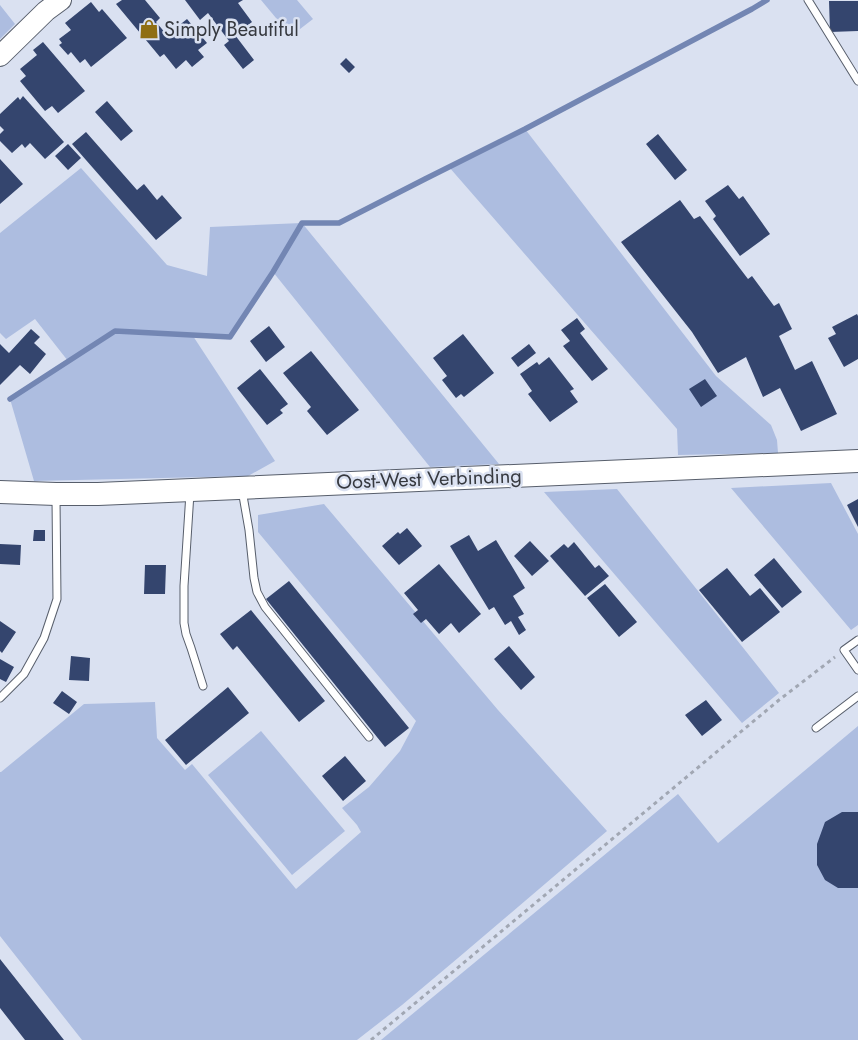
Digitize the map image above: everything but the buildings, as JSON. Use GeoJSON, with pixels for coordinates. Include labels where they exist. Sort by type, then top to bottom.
{"type":"FeatureCollection","features":[{"type":"Feature","properties":{"kind":"main road"},"geometry":{"type":"LineString","coordinates":[[0,56],[46,11],[61,0]]}},
{"type":"Feature","properties":{"kind":"main road","name":"Oost-West Verbinding"},"geometry":{"type":"LineString","coordinates":[[0,492],[98,494],[858,461]]}},
{"type":"Feature","properties":{"kind":"lane"},"geometry":{"type":"LineString","coordinates":[[808,0],[858,81]]}},
{"type":"Feature","properties":{"kind":"lane"},"geometry":{"type":"LineString","coordinates":[[242,487],[254,578],[257,592],[264,607],[369,737]]}},
{"type":"Feature","properties":{"kind":"lane"},"geometry":{"type":"LineString","coordinates":[[190,490],[184,586],[184,623],[203,686]]}},
{"type":"Feature","properties":{"kind":"lane"},"geometry":{"type":"LineString","coordinates":[[0,698],[24,674],[44,638],[57,599],[56,494]]}},
{"type":"Feature","properties":{"kind":"lane"},"geometry":{"type":"LineString","coordinates":[[858,640],[844,650],[858,670]]}},
{"type":"Feature","properties":{"kind":"lane"},"geometry":{"type":"LineString","coordinates":[[816,728],[858,696]]}},
{"type":"Feature","properties":{"kind":"path"},"geometry":{"type":"LineString","coordinates":[[371,1040],[771,706],[844,650]]}},
{"type":"Feature","properties":{"kind":"shaded area"},"geometry":{"type":"Polygon","coordinates":[[[261,0],[297,0],[313,19],[291,36],[261,0]]]}},
{"type":"Feature","properties":{"kind":"shaded area"},"geometry":{"type":"Polygon","coordinates":[[[0,5],[15,24],[0,39],[0,5]]]}},
{"type":"Feature","properties":{"kind":"shaded area"},"geometry":{"type":"Polygon","coordinates":[[[525,129],[716,376],[771,425],[777,440],[778,453],[678,455],[677,429],[449,167],[525,129]]]}},
{"type":"Feature","properties":{"kind":"shaded area"},"geometry":{"type":"Polygon","coordinates":[[[81,168],[167,265],[207,276],[210,227],[302,223],[499,464],[430,467],[273,272],[230,337],[193,336],[275,461],[248,476],[34,481],[10,399],[68,361],[35,319],[6,339],[0,333],[0,233],[81,168]]]}},
{"type":"Feature","properties":{"kind":"shaded area"},"geometry":{"type":"Polygon","coordinates":[[[831,483],[858,534],[858,625],[851,630],[731,488],[831,483]]]}},
{"type":"Feature","properties":{"kind":"shaded area"},"geometry":{"type":"Polygon","coordinates":[[[617,489],[779,693],[742,723],[544,492],[617,489]]]}},
{"type":"Feature","properties":{"kind":"shaded area"},"geometry":{"type":"Polygon","coordinates":[[[324,504],[498,710],[607,831],[402,1005],[357,1040],[82,1040],[0,936],[0,772],[84,704],[155,702],[157,738],[185,770],[192,764],[296,889],[361,832],[342,808],[369,787],[400,751],[416,721],[258,532],[258,515],[324,504]]]}},
{"type":"Feature","properties":{"kind":"shaded area"},"geometry":{"type":"Polygon","coordinates":[[[858,726],[858,1040],[381,1040],[678,794],[718,843],[858,726]]]}},
{"type":"Feature","properties":{"kind":"shaded area"},"geometry":{"type":"Polygon","coordinates":[[[261,731],[345,831],[292,875],[208,775],[261,731]]]}},
{"type":"Feature","properties":{"kind":"waterway"},"geometry":{"type":"LineString","coordinates":[[10,399],[115,331],[230,337],[273,272],[302,223],[339,223],[525,129],[767,0]]}},
{"type":"Feature","properties":{"kind":"place","name":"Simply Beautiful"},"geometry":{"type":"Point","coordinates":[149,29]}}]}
